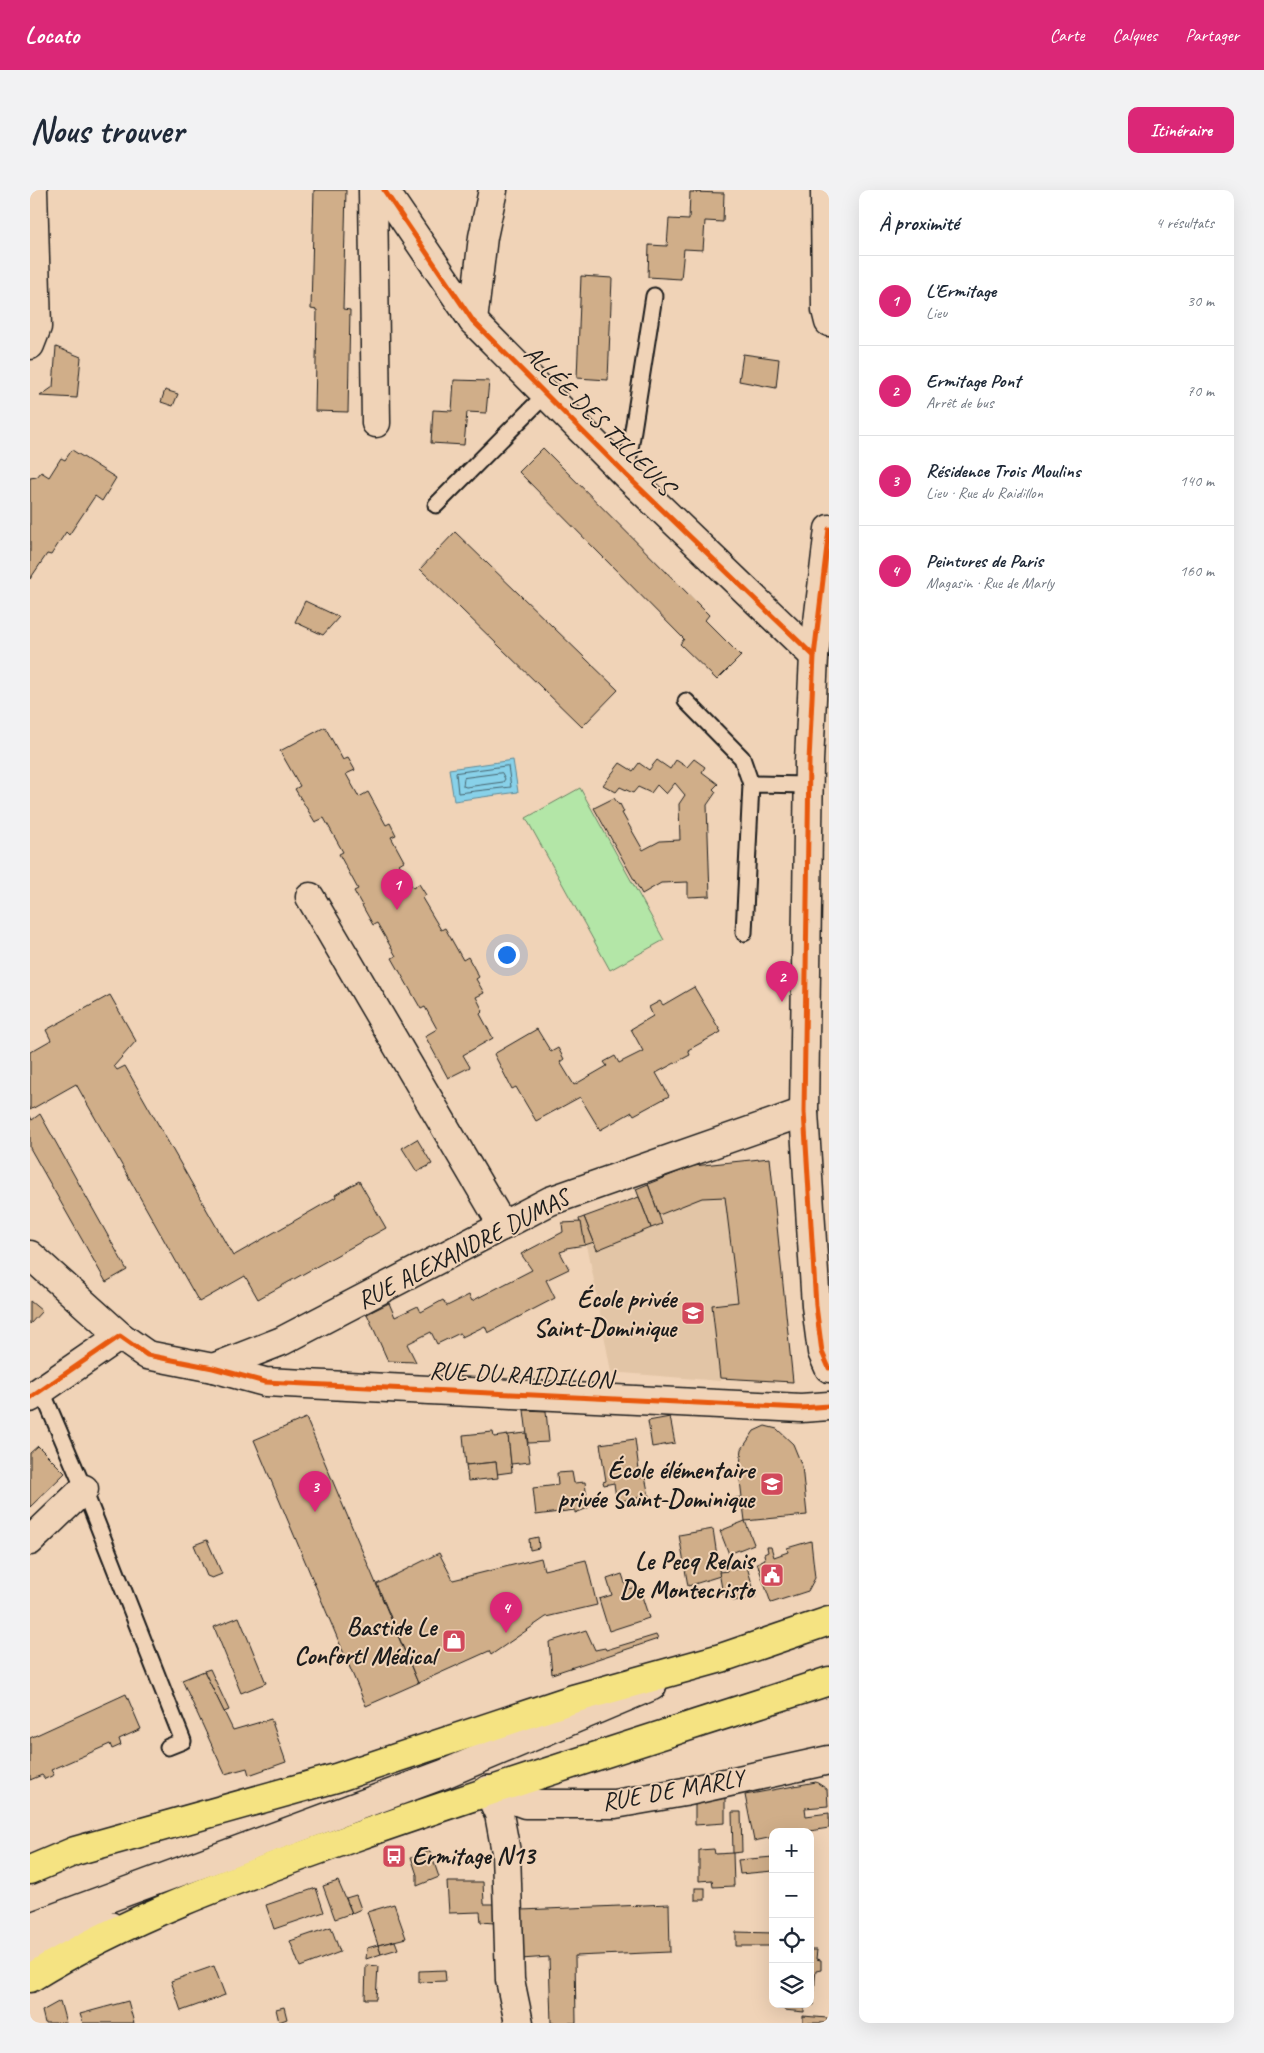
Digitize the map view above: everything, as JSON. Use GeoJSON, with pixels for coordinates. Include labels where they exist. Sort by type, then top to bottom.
{"type":"FeatureCollection","features":[{"type":"Feature","properties":{"kind":"main road"},"geometry":{"type":"LineString","coordinates":[[30,1870],[76,1851],[336,1778],[573,1699],[721,1658],[829,1621]]}},
{"type":"Feature","properties":{"kind":"main road"},"geometry":{"type":"LineString","coordinates":[[30,1978],[142,1917],[286,1861],[488,1790],[829,1681]]}},
{"type":"Feature","properties":{"kind":"street"},"geometry":{"type":"LineString","coordinates":[[30,345],[37,327],[33,190]]}},
{"type":"Feature","properties":{"kind":"street"},"geometry":{"type":"LineString","coordinates":[[373,190],[376,423]]}},
{"type":"Feature","properties":{"kind":"street","name":"ALLÉE DES TILLEULS"},"geometry":{"type":"LineString","coordinates":[[384,190],[473,321],[626,475],[814,656]]}},
{"type":"Feature","properties":{"kind":"street"},"geometry":{"type":"LineString","coordinates":[[473,321],[483,237],[493,190]]}},
{"type":"Feature","properties":{"kind":"street"},"geometry":{"type":"LineString","coordinates":[[825,190],[826,310],[829,322]]}},
{"type":"Feature","properties":{"kind":"street"},"geometry":{"type":"LineString","coordinates":[[829,529],[814,656],[808,785],[804,1112],[816,1306],[822,1352],[829,1368]]}},
{"type":"Feature","properties":{"kind":"street"},"geometry":{"type":"LineString","coordinates":[[310,897],[503,1226]]}},
{"type":"Feature","properties":{"kind":"street","name":"RUE ALEXANDRE DUMAS"},"geometry":{"type":"LineString","coordinates":[[213,1368],[282,1341],[550,1200],[804,1112]]}},
{"type":"Feature","properties":{"kind":"street"},"geometry":{"type":"LineString","coordinates":[[30,1255],[120,1336],[36,1393]]}},
{"type":"Feature","properties":{"kind":"street","name":"RUE DU RAIDILLON"},"geometry":{"type":"LineString","coordinates":[[120,1336],[147,1355],[213,1368],[265,1382],[801,1408],[829,1406]]}},
{"type":"Feature","properties":{"kind":"street"},"geometry":{"type":"LineString","coordinates":[[30,1541],[84,1489]]}},
{"type":"Feature","properties":{"kind":"street"},"geometry":{"type":"LineString","coordinates":[[30,1927],[444,1774],[721,1658]]}},
{"type":"Feature","properties":{"kind":"street","name":"RUE DE MARLY"},"geometry":{"type":"LineString","coordinates":[[488,1790],[525,1804],[615,1804],[684,1792],[829,1760]]}},
{"type":"Feature","properties":{"kind":"street"},"geometry":{"type":"LineString","coordinates":[[488,1790],[499,1814],[506,1852],[510,1980],[519,2023]]}},
{"type":"Feature","properties":{"kind":"street"},"geometry":{"type":"LineString","coordinates":[[30,1952],[142,1917]]}},
{"type":"Feature","properties":{"kind":"lane"},"geometry":{"type":"LineString","coordinates":[[626,475],[654,296]]}},
{"type":"Feature","properties":{"kind":"lane"},"geometry":{"type":"LineString","coordinates":[[436,506],[546,394]]}},
{"type":"Feature","properties":{"kind":"lane"},"geometry":{"type":"LineString","coordinates":[[686,701],[742,758],[751,784],[744,932]]}},
{"type":"Feature","properties":{"kind":"lane"},"geometry":{"type":"LineString","coordinates":[[751,784],[808,785]]}},
{"type":"Feature","properties":{"kind":"lane"},"geometry":{"type":"LineString","coordinates":[[36,1393],[84,1489],[183,1741],[168,1747]]}},
{"type":"Feature","properties":{"kind":"shaded area","name":"École privée Saint-Dominique"},"geometry":{"type":"Polygon","coordinates":[[[770,1158],[793,1382],[720,1378],[720,1381],[611,1372],[589,1254],[579,1219],[638,1197],[636,1189],[693,1166],[770,1158]]]}},
{"type":"Feature","properties":{"kind":"green space"},"geometry":{"type":"Polygon","coordinates":[[[580,788],[664,940],[610,970],[526,818],[580,788]]]}},
{"type":"Feature","properties":{"kind":"water"},"geometry":{"type":"Polygon","coordinates":[[[513,760],[518,792],[454,801],[449,769],[513,760]]]}},
{"type":"Feature","properties":{"kind":"building"},"geometry":{"type":"Polygon","coordinates":[[[314,190],[346,190],[343,309],[350,310],[348,412],[315,411],[317,310],[311,309],[314,190]]]}},
{"type":"Feature","properties":{"kind":"building"},"geometry":{"type":"Polygon","coordinates":[[[690,192],[724,193],[723,222],[705,221],[703,250],[684,249],[681,279],[648,277],[649,245],[667,246],[669,219],[689,220],[690,192]]]}},
{"type":"Feature","properties":{"kind":"building"},"geometry":{"type":"Polygon","coordinates":[[[581,276],[612,278],[608,380],[577,378],[581,276]]]}},
{"type":"Feature","properties":{"kind":"building"},"geometry":{"type":"Polygon","coordinates":[[[56,347],[81,357],[77,398],[40,396],[53,387],[56,347]]]}},
{"type":"Feature","properties":{"kind":"building"},"geometry":{"type":"Polygon","coordinates":[[[743,354],[779,359],[776,388],[739,381],[743,354]]]}},
{"type":"Feature","properties":{"kind":"building"},"geometry":{"type":"Polygon","coordinates":[[[454,380],[489,381],[486,413],[467,412],[464,445],[431,443],[433,410],[452,411],[454,380]]]}},
{"type":"Feature","properties":{"kind":"building"},"geometry":{"type":"Polygon","coordinates":[[[165,390],[178,394],[173,406],[161,402],[165,390]]]}},
{"type":"Feature","properties":{"kind":"building"},"geometry":{"type":"Polygon","coordinates":[[[543,448],[709,615],[705,620],[741,656],[717,680],[680,644],[684,639],[519,472],[543,448]]]}},
{"type":"Feature","properties":{"kind":"building"},"geometry":{"type":"Polygon","coordinates":[[[72,450],[116,478],[102,501],[95,496],[69,535],[66,532],[51,555],[47,554],[30,579],[30,478],[37,477],[41,472],[49,477],[61,458],[65,460],[72,450]]]}},
{"type":"Feature","properties":{"kind":"building"},"geometry":{"type":"Polygon","coordinates":[[[455,532],[618,690],[582,727],[420,569],[455,532]]]}},
{"type":"Feature","properties":{"kind":"building"},"geometry":{"type":"Polygon","coordinates":[[[305,601],[339,617],[323,635],[295,622],[305,601]]]}},
{"type":"Feature","properties":{"kind":"building"},"geometry":{"type":"Polygon","coordinates":[[[325,727],[343,760],[348,758],[355,770],[346,774],[359,797],[368,792],[386,825],[390,823],[396,835],[391,837],[404,861],[399,864],[413,888],[419,884],[426,895],[422,898],[441,930],[445,928],[463,960],[468,957],[479,977],[476,979],[484,993],[476,997],[483,1011],[480,1014],[493,1038],[463,1055],[470,1067],[448,1078],[425,1036],[437,1029],[425,1007],[421,1009],[392,958],[396,956],[377,923],[373,925],[354,891],[358,889],[339,854],[343,852],[324,818],[315,822],[295,789],[300,786],[280,751],[325,727]]]}},
{"type":"Feature","properties":{"kind":"building"},"geometry":{"type":"Polygon","coordinates":[[[694,759],[705,767],[702,772],[718,784],[713,789],[716,792],[707,805],[710,896],[688,897],[688,882],[661,883],[642,894],[594,808],[614,798],[620,804],[624,812],[622,813],[643,850],[660,841],[680,840],[679,804],[685,795],[675,783],[666,794],[657,785],[651,793],[638,787],[633,793],[620,787],[616,792],[603,785],[620,763],[633,771],[639,763],[649,770],[657,760],[670,769],[676,760],[687,767],[694,759]]]}},
{"type":"Feature","properties":{"kind":"building"},"geometry":{"type":"Polygon","coordinates":[[[694,987],[721,1032],[688,1050],[690,1055],[656,1073],[669,1096],[634,1115],[632,1112],[600,1130],[580,1097],[536,1121],[516,1087],[512,1089],[494,1054],[537,1029],[551,1052],[558,1048],[564,1059],[560,1062],[574,1085],[607,1066],[604,1062],[615,1056],[619,1063],[643,1051],[631,1029],[653,1016],[649,1007],[660,1001],[663,1005],[694,987]]]}},
{"type":"Feature","properties":{"kind":"building"},"geometry":{"type":"Polygon","coordinates":[[[110,995],[136,1041],[114,1066],[117,1070],[125,1066],[233,1256],[336,1197],[335,1195],[359,1181],[386,1228],[258,1299],[245,1276],[199,1302],[76,1084],[30,1110],[30,1052],[51,1040],[46,1030],[110,995]]]}},
{"type":"Feature","properties":{"kind":"building"},"geometry":{"type":"Polygon","coordinates":[[[40,1114],[127,1270],[106,1282],[30,1148],[30,1116],[32,1120],[40,1114]]]}},
{"type":"Feature","properties":{"kind":"building"},"geometry":{"type":"Polygon","coordinates":[[[417,1139],[432,1164],[417,1172],[402,1148],[417,1139]]]}},
{"type":"Feature","properties":{"kind":"building"},"geometry":{"type":"Polygon","coordinates":[[[770,1158],[793,1382],[720,1378],[712,1305],[738,1302],[725,1197],[702,1198],[659,1215],[648,1184],[693,1166],[770,1158]]]}},
{"type":"Feature","properties":{"kind":"building"},"geometry":{"type":"Polygon","coordinates":[[[648,1184],[662,1224],[651,1228],[636,1189],[648,1184]]]}},
{"type":"Feature","properties":{"kind":"building"},"geometry":{"type":"Polygon","coordinates":[[[639,1197],[651,1228],[597,1250],[584,1217],[639,1197]]]}},
{"type":"Feature","properties":{"kind":"building"},"geometry":{"type":"Polygon","coordinates":[[[584,1217],[594,1242],[585,1245],[579,1219],[584,1217]]]}},
{"type":"Feature","properties":{"kind":"building"},"geometry":{"type":"Polygon","coordinates":[[[581,1222],[585,1245],[566,1248],[566,1250],[560,1252],[569,1269],[546,1280],[555,1298],[488,1333],[485,1326],[462,1337],[460,1333],[437,1344],[431,1332],[407,1344],[416,1362],[388,1361],[367,1314],[389,1303],[395,1317],[418,1306],[421,1312],[443,1300],[447,1306],[469,1295],[472,1301],[532,1270],[521,1254],[563,1232],[562,1223],[581,1222]]]}},
{"type":"Feature","properties":{"kind":"building"},"geometry":{"type":"Polygon","coordinates":[[[30,1301],[42,1311],[30,1324],[30,1301]]]}},
{"type":"Feature","properties":{"kind":"building"},"geometry":{"type":"Polygon","coordinates":[[[524,1410],[546,1411],[549,1442],[528,1443],[524,1410]]]}},
{"type":"Feature","properties":{"kind":"building"},"geometry":{"type":"Polygon","coordinates":[[[670,1417],[675,1443],[652,1447],[648,1421],[670,1417]]]}},
{"type":"Feature","properties":{"kind":"building"},"geometry":{"type":"Polygon","coordinates":[[[306,1418],[418,1683],[366,1706],[254,1440],[306,1418]]]}},
{"type":"Feature","properties":{"kind":"building","name":"École élémentaire privée Saint-Dominique"},"geometry":{"type":"Polygon","coordinates":[[[765,1426],[777,1429],[793,1444],[802,1466],[807,1515],[745,1521],[743,1505],[736,1506],[735,1498],[742,1497],[739,1472],[742,1449],[754,1431],[765,1426]]]}},
{"type":"Feature","properties":{"kind":"building"},"geometry":{"type":"Polygon","coordinates":[[[493,1432],[494,1437],[508,1435],[512,1472],[497,1474],[496,1462],[466,1465],[463,1435],[493,1432]]]}},
{"type":"Feature","properties":{"kind":"building"},"geometry":{"type":"Polygon","coordinates":[[[526,1433],[530,1462],[511,1464],[508,1435],[526,1433]]]}},
{"type":"Feature","properties":{"kind":"building"},"geometry":{"type":"Polygon","coordinates":[[[635,1439],[640,1478],[645,1477],[649,1496],[620,1501],[620,1505],[617,1505],[614,1483],[604,1485],[603,1482],[606,1481],[600,1444],[635,1439]]]}},
{"type":"Feature","properties":{"kind":"building"},"geometry":{"type":"Polygon","coordinates":[[[38,1446],[65,1473],[30,1507],[30,1453],[38,1446]]]}},
{"type":"Feature","properties":{"kind":"building"},"geometry":{"type":"Polygon","coordinates":[[[496,1462],[498,1478],[468,1481],[466,1465],[496,1462]]]}},
{"type":"Feature","properties":{"kind":"building"},"geometry":{"type":"Polygon","coordinates":[[[572,1472],[574,1483],[585,1482],[588,1508],[575,1513],[575,1510],[536,1515],[533,1488],[558,1485],[557,1473],[572,1472]]]}},
{"type":"Feature","properties":{"kind":"building"},"geometry":{"type":"Polygon","coordinates":[[[745,1521],[754,1544],[729,1554],[720,1531],[745,1521]]]}},
{"type":"Feature","properties":{"kind":"building"},"geometry":{"type":"Polygon","coordinates":[[[713,1529],[720,1576],[688,1586],[679,1535],[713,1529]]]}},
{"type":"Feature","properties":{"kind":"building"},"geometry":{"type":"Polygon","coordinates":[[[538,1537],[539,1548],[530,1550],[529,1539],[538,1537]]]}},
{"type":"Feature","properties":{"kind":"building"},"geometry":{"type":"Polygon","coordinates":[[[207,1540],[222,1574],[212,1578],[207,1576],[194,1545],[207,1540]]]}},
{"type":"Feature","properties":{"kind":"building"},"geometry":{"type":"Polygon","coordinates":[[[811,1541],[815,1578],[808,1591],[771,1603],[757,1563],[765,1559],[764,1554],[768,1552],[767,1547],[771,1547],[774,1557],[788,1552],[787,1548],[811,1541]]]}},
{"type":"Feature","properties":{"kind":"building"},"geometry":{"type":"Polygon","coordinates":[[[439,1553],[453,1580],[541,1558],[544,1570],[586,1560],[597,1605],[546,1617],[491,1655],[489,1651],[418,1683],[377,1584],[439,1553]]]}},
{"type":"Feature","properties":{"kind":"building"},"geometry":{"type":"Polygon","coordinates":[[[731,1564],[732,1570],[747,1567],[756,1597],[733,1601],[731,1593],[723,1594],[719,1572],[727,1571],[726,1566],[731,1564]]]}},
{"type":"Feature","properties":{"kind":"building"},"geometry":{"type":"Polygon","coordinates":[[[622,1574],[627,1589],[639,1587],[649,1618],[609,1631],[599,1599],[612,1595],[607,1579],[622,1574]]]}},
{"type":"Feature","properties":{"kind":"building"},"geometry":{"type":"Polygon","coordinates":[[[239,1617],[266,1683],[241,1693],[214,1627],[239,1617]]]}},
{"type":"Feature","properties":{"kind":"building"},"geometry":{"type":"Polygon","coordinates":[[[586,1630],[595,1650],[605,1648],[606,1650],[656,1635],[658,1639],[552,1674],[549,1642],[586,1630]]]}},
{"type":"Feature","properties":{"kind":"building"},"geometry":{"type":"Polygon","coordinates":[[[210,1669],[229,1710],[224,1712],[204,1671],[210,1669]]]}},
{"type":"Feature","properties":{"kind":"building"},"geometry":{"type":"Polygon","coordinates":[[[204,1671],[233,1730],[271,1719],[286,1762],[249,1775],[247,1768],[225,1774],[182,1680],[204,1671]]]}},
{"type":"Feature","properties":{"kind":"building"},"geometry":{"type":"Polygon","coordinates":[[[126,1694],[141,1729],[119,1739],[121,1745],[112,1749],[110,1744],[51,1770],[54,1775],[45,1779],[42,1775],[30,1780],[30,1738],[126,1694]]]}},
{"type":"Feature","properties":{"kind":"building"},"geometry":{"type":"Polygon","coordinates":[[[816,1782],[827,1789],[828,1806],[805,1808],[806,1816],[829,1813],[829,1828],[814,1830],[814,1828],[769,1828],[769,1838],[754,1841],[745,1795],[816,1782]]]}},
{"type":"Feature","properties":{"kind":"building"},"geometry":{"type":"Polygon","coordinates":[[[725,1798],[725,1823],[695,1825],[695,1804],[725,1798]]]}},
{"type":"Feature","properties":{"kind":"building"},"geometry":{"type":"Polygon","coordinates":[[[732,1812],[741,1812],[742,1852],[733,1853],[732,1812]]]}},
{"type":"Feature","properties":{"kind":"building"},"geometry":{"type":"Polygon","coordinates":[[[714,1849],[715,1854],[733,1853],[734,1886],[713,1887],[712,1880],[699,1881],[699,1850],[714,1849]]]}},
{"type":"Feature","properties":{"kind":"building"},"geometry":{"type":"Polygon","coordinates":[[[430,1851],[439,1877],[417,1886],[417,1875],[411,1857],[430,1851]]]}},
{"type":"Feature","properties":{"kind":"building"},"geometry":{"type":"Polygon","coordinates":[[[769,1857],[769,1871],[740,1874],[738,1860],[769,1857]]]}},
{"type":"Feature","properties":{"kind":"building"},"geometry":{"type":"Polygon","coordinates":[[[338,1881],[352,1913],[335,1919],[323,1886],[338,1881]]]}},
{"type":"Feature","properties":{"kind":"building"},"geometry":{"type":"Polygon","coordinates":[[[447,1882],[483,1882],[484,1904],[494,1904],[494,1923],[481,1922],[480,1912],[449,1913],[447,1882]]]}},
{"type":"Feature","properties":{"kind":"building"},"geometry":{"type":"Polygon","coordinates":[[[316,1888],[324,1912],[274,1929],[266,1905],[316,1888]]]}},
{"type":"Feature","properties":{"kind":"building"},"geometry":{"type":"Polygon","coordinates":[[[695,1888],[705,1888],[705,1900],[695,1900],[695,1888]]]}},
{"type":"Feature","properties":{"kind":"building"},"geometry":{"type":"Polygon","coordinates":[[[356,1895],[361,1909],[352,1913],[346,1898],[356,1895]]]}},
{"type":"Feature","properties":{"kind":"building"},"geometry":{"type":"Polygon","coordinates":[[[394,1904],[406,1938],[378,1945],[367,1912],[394,1904]]]}},
{"type":"Feature","properties":{"kind":"building"},"geometry":{"type":"Polygon","coordinates":[[[669,1904],[670,1952],[575,1956],[576,2023],[551,2023],[549,1957],[521,1959],[521,1910],[669,1904]]]}},
{"type":"Feature","properties":{"kind":"building"},"geometry":{"type":"Polygon","coordinates":[[[331,1927],[340,1952],[300,1967],[290,1941],[331,1927]]]}},
{"type":"Feature","properties":{"kind":"building"},"geometry":{"type":"Polygon","coordinates":[[[736,1932],[769,1933],[769,1946],[736,1946],[736,1932]]]}},
{"type":"Feature","properties":{"kind":"building"},"geometry":{"type":"Polygon","coordinates":[[[395,1941],[398,1949],[381,1954],[378,1945],[395,1941]]]}},
{"type":"Feature","properties":{"kind":"building"},"geometry":{"type":"Polygon","coordinates":[[[378,1945],[381,1954],[366,1959],[367,1948],[378,1945]]]}},
{"type":"Feature","properties":{"kind":"building"},"geometry":{"type":"Polygon","coordinates":[[[814,1950],[817,1950],[816,1959],[821,1960],[821,1970],[816,1971],[815,1979],[814,1950]]]}},
{"type":"Feature","properties":{"kind":"building"},"geometry":{"type":"Polygon","coordinates":[[[366,1965],[378,1966],[376,1999],[365,1999],[366,1965]]]}},
{"type":"Feature","properties":{"kind":"building"},"geometry":{"type":"Polygon","coordinates":[[[214,1966],[225,1995],[181,2011],[171,1981],[214,1966]]]}},
{"type":"Feature","properties":{"kind":"building"},"geometry":{"type":"Polygon","coordinates":[[[445,1970],[446,1981],[419,1982],[419,1971],[445,1970]]]}},
{"type":"Feature","properties":{"kind":"building"},"geometry":{"type":"Polygon","coordinates":[[[60,2001],[66,2023],[45,2023],[42,2011],[60,2001]]]}},
{"type":"Feature","properties":{"kind":"building"},"geometry":{"type":"Polygon","coordinates":[[[128,2001],[134,2023],[83,2023],[80,2014],[128,2001]]]}},
{"type":"Feature","properties":{"kind":"building"},"geometry":{"type":"Polygon","coordinates":[[[284,2007],[287,2019],[279,2022],[276,2009],[284,2007]]]}},
{"type":"Feature","properties":{"kind":"building"},"geometry":{"type":"Polygon","coordinates":[[[784,2008],[804,2008],[804,2012],[784,2010],[784,2008]]]}},
{"type":"Feature","properties":{"kind":"building"},"geometry":{"type":"Polygon","coordinates":[[[803,2016],[827,2018],[827,2023],[803,2023],[803,2016]]]}},
{"type":"Feature","properties":{"kind":"cycle path"},"geometry":{"type":"LineString","coordinates":[[384,190],[473,321],[626,475],[814,656]]}},
{"type":"Feature","properties":{"kind":"cycle path"},"geometry":{"type":"LineString","coordinates":[[829,529],[814,656],[809,761],[804,1112],[816,1306],[822,1352],[829,1368]]}},
{"type":"Feature","properties":{"kind":"cycle path"},"geometry":{"type":"LineString","coordinates":[[30,1398],[120,1336],[147,1355],[213,1368],[265,1382],[801,1408],[829,1406]]}},
{"type":"Feature","properties":{"kind":"place","name":"L'Ermitage"},"geometry":{"type":"Point","coordinates":[397,910]}},
{"type":"Feature","properties":{"kind":"place","name":"Ermitage Pont"},"geometry":{"type":"Point","coordinates":[782,1002]}},
{"type":"Feature","properties":{"kind":"place","name":"École privée Saint-Dominique"},"geometry":{"type":"Point","coordinates":[693,1313]}},
{"type":"Feature","properties":{"kind":"place","name":"École élémentaire privée Saint-Dominique"},"geometry":{"type":"Point","coordinates":[772,1484]}},
{"type":"Feature","properties":{"kind":"place","name":"Résidence Trois Moulins"},"geometry":{"type":"Point","coordinates":[315,1512]}},
{"type":"Feature","properties":{"kind":"place","name":"Le Pecq Relais De Montecristo"},"geometry":{"type":"Point","coordinates":[772,1575]}},
{"type":"Feature","properties":{"kind":"place","name":"Peintures de Paris"},"geometry":{"type":"Point","coordinates":[506,1633]}},
{"type":"Feature","properties":{"kind":"place","name":"Bastide Le Confortl Médical"},"geometry":{"type":"Point","coordinates":[454,1641]}},
{"type":"Feature","properties":{"kind":"place","name":"Ermitage N13"},"geometry":{"type":"Point","coordinates":[394,1856]}}]}
